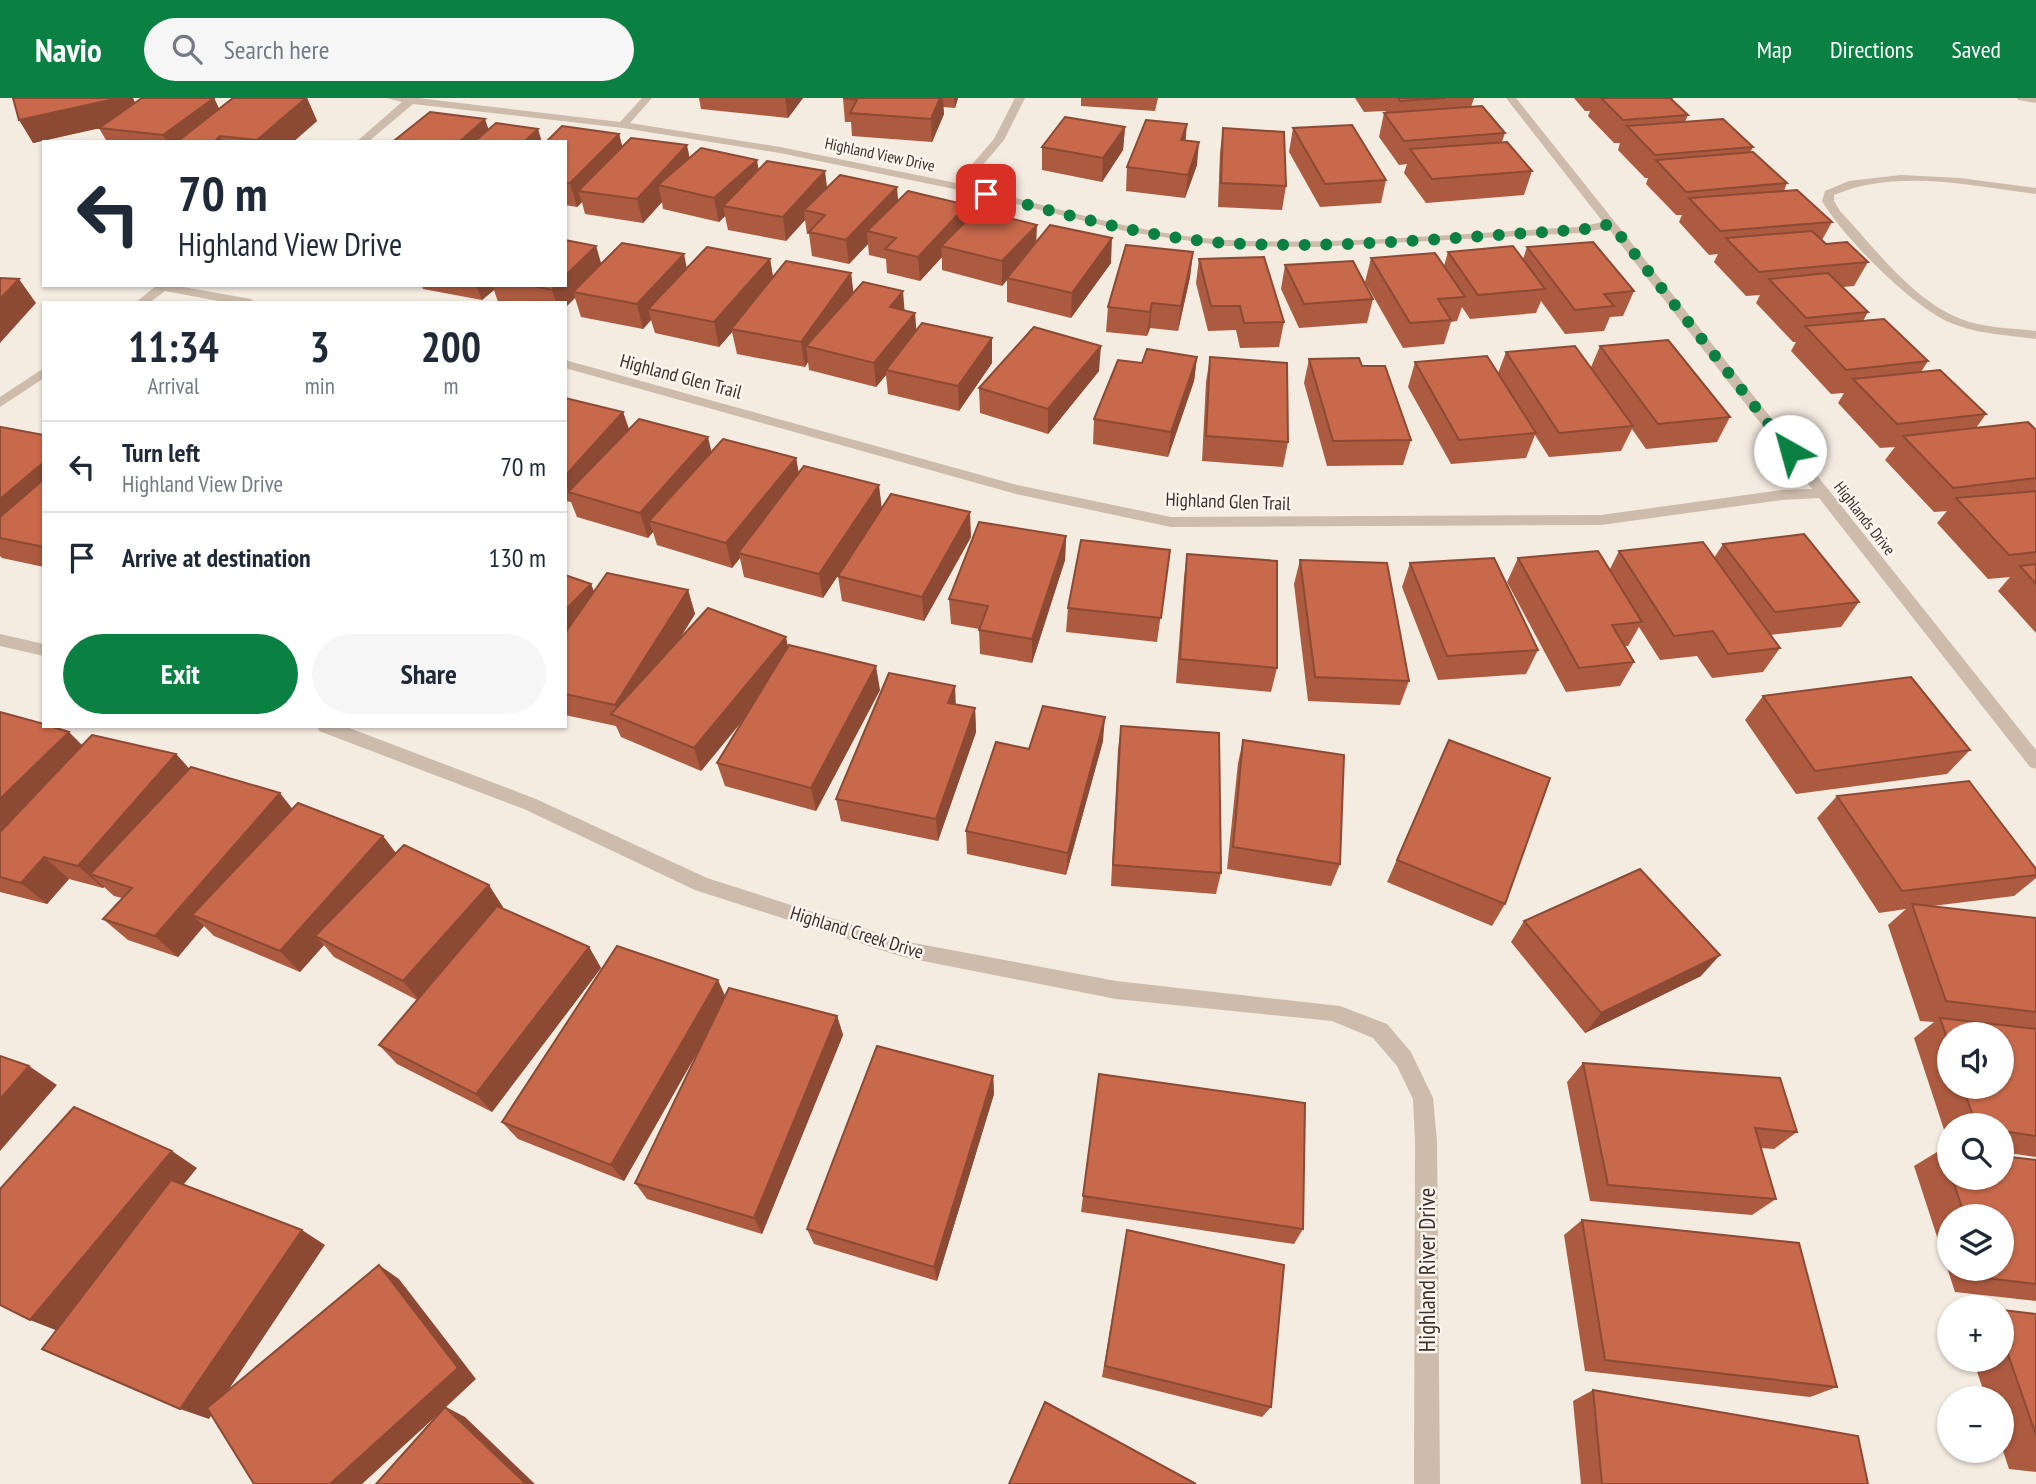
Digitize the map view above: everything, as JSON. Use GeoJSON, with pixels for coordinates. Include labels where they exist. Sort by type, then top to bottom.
{"type":"FeatureCollection","features":[{"type":"Feature","properties":{"kind":"street","name":"Highland View Drive"},"geometry":{"type":"LineString","coordinates":[[391,98],[623,125],[780,150],[960,187],[1129,229],[1225,243],[1317,244],[1579,230],[1611,224]]}},
{"type":"Feature","properties":{"kind":"street"},"geometry":{"type":"LineString","coordinates":[[623,125],[647,98]]}},
{"type":"Feature","properties":{"kind":"street"},"geometry":{"type":"LineString","coordinates":[[960,187],[999,140],[1020,98]]}},
{"type":"Feature","properties":{"kind":"street","name":"Highlands Drive"},"geometry":{"type":"LineString","coordinates":[[1511,98],[2036,762]]}},
{"type":"Feature","properties":{"kind":"street"},"geometry":{"type":"LineString","coordinates":[[2022,98],[2036,100]]}},
{"type":"Feature","properties":{"kind":"street"},"geometry":{"type":"LineString","coordinates":[[363,140],[412,99]]}},
{"type":"Feature","properties":{"kind":"street"},"geometry":{"type":"LineString","coordinates":[[2036,191],[1916,178],[1840,186],[1829,193],[1828,201],[1835,213],[1934,310],[1956,321],[1975,326],[2036,335]]}},
{"type":"Feature","properties":{"kind":"street"},"geometry":{"type":"LineString","coordinates":[[144,301],[163,287]]}},
{"type":"Feature","properties":{"kind":"street"},"geometry":{"type":"LineString","coordinates":[[169,287],[241,301]]}},
{"type":"Feature","properties":{"kind":"street","name":"Highland Glen Trail"},"geometry":{"type":"LineString","coordinates":[[567,365],[1016,489],[1171,522],[1601,520],[1748,499],[1823,493]]}},
{"type":"Feature","properties":{"kind":"street"},"geometry":{"type":"LineString","coordinates":[[0,403],[42,373]]}},
{"type":"Feature","properties":{"kind":"street"},"geometry":{"type":"LineString","coordinates":[[0,640],[42,650]]}},
{"type":"Feature","properties":{"kind":"street","name":"Highland Creek Drive"},"geometry":{"type":"LineString","coordinates":[[330,728],[530,804],[702,884],[903,949],[1116,990],[1333,1012],[1380,1031],[1405,1059]]}},
{"type":"Feature","properties":{"kind":"street","name":"Highland River Drive"},"geometry":{"type":"LineString","coordinates":[[1405,1059],[1423,1098],[1426,1141],[1427,1484]]}},
{"type":"Feature","properties":{"kind":"building"},"geometry":{"type":"Polygon","coordinates":[[[13,98],[119,98],[19,120],[13,98]]]}},
{"type":"Feature","properties":{"kind":"building"},"geometry":{"type":"Polygon","coordinates":[[[142,98],[214,98],[163,135],[99,128],[142,98]]]}},
{"type":"Feature","properties":{"kind":"building"},"geometry":{"type":"Polygon","coordinates":[[[233,98],[306,98],[257,140],[220,136],[216,140],[179,140],[233,98]]]}},
{"type":"Feature","properties":{"kind":"building"},"geometry":{"type":"Polygon","coordinates":[[[843,98],[940,98],[931,119],[850,113],[857,100],[843,98]]]}},
{"type":"Feature","properties":{"kind":"building"},"geometry":{"type":"Polygon","coordinates":[[[1398,98],[1446,98],[1400,101],[1398,98]]]}},
{"type":"Feature","properties":{"kind":"building"},"geometry":{"type":"Polygon","coordinates":[[[1601,98],[1670,98],[1688,115],[1623,120],[1601,98]]]}},
{"type":"Feature","properties":{"kind":"building"},"geometry":{"type":"Polygon","coordinates":[[[1482,106],[1505,133],[1404,141],[1384,113],[1482,106]]]}},
{"type":"Feature","properties":{"kind":"building"},"geometry":{"type":"Polygon","coordinates":[[[430,112],[485,119],[461,140],[395,140],[430,112]]]}},
{"type":"Feature","properties":{"kind":"building"},"geometry":{"type":"Polygon","coordinates":[[[1065,117],[1125,127],[1103,158],[1042,147],[1065,117]]]}},
{"type":"Feature","properties":{"kind":"building"},"geometry":{"type":"Polygon","coordinates":[[[1723,119],[1753,147],[1655,155],[1627,126],[1723,119]]]}},
{"type":"Feature","properties":{"kind":"building"},"geometry":{"type":"Polygon","coordinates":[[[1146,120],[1187,124],[1181,140],[1199,142],[1188,175],[1127,167],[1146,120]]]}},
{"type":"Feature","properties":{"kind":"building"},"geometry":{"type":"Polygon","coordinates":[[[496,123],[538,129],[526,140],[476,140],[496,123]]]}},
{"type":"Feature","properties":{"kind":"building"},"geometry":{"type":"Polygon","coordinates":[[[1352,125],[1386,180],[1325,184],[1293,128],[1352,125]]]}},
{"type":"Feature","properties":{"kind":"building"},"geometry":{"type":"Polygon","coordinates":[[[562,126],[619,134],[570,183],[567,183],[567,140],[548,140],[562,126]]]}},
{"type":"Feature","properties":{"kind":"building"},"geometry":{"type":"Polygon","coordinates":[[[1223,128],[1284,132],[1286,186],[1221,183],[1223,128]]]}},
{"type":"Feature","properties":{"kind":"building"},"geometry":{"type":"Polygon","coordinates":[[[631,138],[687,145],[637,199],[578,191],[631,138]]]}},
{"type":"Feature","properties":{"kind":"building"},"geometry":{"type":"Polygon","coordinates":[[[1507,142],[1532,171],[1432,179],[1410,149],[1507,142]]]}},
{"type":"Feature","properties":{"kind":"building"},"geometry":{"type":"Polygon","coordinates":[[[701,148],[757,160],[714,198],[658,185],[701,148]]]}},
{"type":"Feature","properties":{"kind":"building"},"geometry":{"type":"Polygon","coordinates":[[[1753,152],[1787,183],[1686,192],[1656,160],[1753,152]]]}},
{"type":"Feature","properties":{"kind":"building"},"geometry":{"type":"Polygon","coordinates":[[[767,161],[825,171],[783,217],[723,206],[767,161]]]}},
{"type":"Feature","properties":{"kind":"building"},"geometry":{"type":"Polygon","coordinates":[[[840,175],[897,187],[846,240],[809,232],[825,215],[804,210],[840,175]]]}},
{"type":"Feature","properties":{"kind":"building"},"geometry":{"type":"Polygon","coordinates":[[[1797,190],[1832,222],[1720,231],[1689,198],[1797,190]]]}},
{"type":"Feature","properties":{"kind":"building"},"geometry":{"type":"Polygon","coordinates":[[[908,191],[967,205],[918,257],[885,249],[896,238],[867,231],[908,191]]]}},
{"type":"Feature","properties":{"kind":"building"},"geometry":{"type":"Polygon","coordinates":[[[977,210],[1037,225],[1002,261],[941,246],[977,210]]]}},
{"type":"Feature","properties":{"kind":"building"},"geometry":{"type":"Polygon","coordinates":[[[1050,225],[1112,238],[1072,293],[1007,278],[1050,225]]]}},
{"type":"Feature","properties":{"kind":"building"},"geometry":{"type":"Polygon","coordinates":[[[1812,231],[1826,244],[1847,242],[1868,262],[1759,272],[1726,238],[1812,231]]]}},
{"type":"Feature","properties":{"kind":"building"},"geometry":{"type":"Polygon","coordinates":[[[567,240],[596,246],[567,274],[567,240]]]}},
{"type":"Feature","properties":{"kind":"building"},"geometry":{"type":"Polygon","coordinates":[[[1593,242],[1634,291],[1604,294],[1614,306],[1575,310],[1527,247],[1593,242]]]}},
{"type":"Feature","properties":{"kind":"building"},"geometry":{"type":"Polygon","coordinates":[[[622,243],[684,254],[637,304],[573,292],[622,243]]]}},
{"type":"Feature","properties":{"kind":"building"},"geometry":{"type":"Polygon","coordinates":[[[1126,245],[1193,252],[1181,306],[1152,303],[1150,312],[1108,307],[1126,245]]]}},
{"type":"Feature","properties":{"kind":"building"},"geometry":{"type":"Polygon","coordinates":[[[1513,246],[1545,289],[1478,295],[1448,252],[1513,246]]]}},
{"type":"Feature","properties":{"kind":"building"},"geometry":{"type":"Polygon","coordinates":[[[707,247],[770,259],[714,322],[648,309],[707,247]]]}},
{"type":"Feature","properties":{"kind":"building"},"geometry":{"type":"Polygon","coordinates":[[[1435,253],[1465,297],[1438,299],[1451,320],[1410,323],[1371,258],[1435,253]]]}},
{"type":"Feature","properties":{"kind":"building"},"geometry":{"type":"Polygon","coordinates":[[[1264,257],[1284,322],[1244,323],[1240,306],[1211,306],[1199,259],[1264,257]]]}},
{"type":"Feature","properties":{"kind":"building"},"geometry":{"type":"Polygon","coordinates":[[[786,261],[851,273],[801,342],[731,329],[786,261]]]}},
{"type":"Feature","properties":{"kind":"building"},"geometry":{"type":"Polygon","coordinates":[[[1353,261],[1373,299],[1304,304],[1285,265],[1353,261]]]}},
{"type":"Feature","properties":{"kind":"building"},"geometry":{"type":"Polygon","coordinates":[[[1828,273],[1868,312],[1806,318],[1769,279],[1828,273]]]}},
{"type":"Feature","properties":{"kind":"building"},"geometry":{"type":"Polygon","coordinates":[[[0,278],[19,279],[0,299],[0,278]]]}},
{"type":"Feature","properties":{"kind":"building"},"geometry":{"type":"Polygon","coordinates":[[[863,282],[903,291],[890,307],[915,313],[874,363],[806,346],[863,282]]]}},
{"type":"Feature","properties":{"kind":"building"},"geometry":{"type":"Polygon","coordinates":[[[1884,319],[1928,361],[1846,370],[1805,326],[1884,319]]]}},
{"type":"Feature","properties":{"kind":"building"},"geometry":{"type":"Polygon","coordinates":[[[922,323],[992,338],[958,386],[886,370],[922,323]]]}},
{"type":"Feature","properties":{"kind":"building"},"geometry":{"type":"Polygon","coordinates":[[[1034,327],[1101,346],[1048,409],[979,388],[1034,327]]]}},
{"type":"Feature","properties":{"kind":"building"},"geometry":{"type":"Polygon","coordinates":[[[1668,340],[1730,417],[1658,424],[1600,346],[1668,340]]]}},
{"type":"Feature","properties":{"kind":"building"},"geometry":{"type":"Polygon","coordinates":[[[1575,346],[1633,426],[1559,433],[1506,352],[1575,346]]]}},
{"type":"Feature","properties":{"kind":"building"},"geometry":{"type":"Polygon","coordinates":[[[1147,349],[1197,357],[1171,432],[1094,419],[1118,360],[1142,363],[1147,349]]]}},
{"type":"Feature","properties":{"kind":"building"},"geometry":{"type":"Polygon","coordinates":[[[1487,356],[1536,433],[1459,440],[1415,362],[1487,356]]]}},
{"type":"Feature","properties":{"kind":"building"},"geometry":{"type":"Polygon","coordinates":[[[1210,357],[1287,363],[1288,442],[1206,436],[1210,357]]]}},
{"type":"Feature","properties":{"kind":"building"},"geometry":{"type":"Polygon","coordinates":[[[1359,358],[1362,366],[1385,366],[1411,440],[1333,441],[1309,359],[1359,358]]]}},
{"type":"Feature","properties":{"kind":"building"},"geometry":{"type":"Polygon","coordinates":[[[1940,370],[1986,414],[1897,424],[1853,379],[1940,370]]]}},
{"type":"Feature","properties":{"kind":"building"},"geometry":{"type":"Polygon","coordinates":[[[567,398],[623,412],[567,474],[567,398]]]}},
{"type":"Feature","properties":{"kind":"building"},"geometry":{"type":"Polygon","coordinates":[[[639,419],[708,437],[640,513],[568,492],[639,419]]]}},
{"type":"Feature","properties":{"kind":"building"},"geometry":{"type":"Polygon","coordinates":[[[2028,422],[2036,430],[2036,478],[1953,488],[1903,436],[2028,422]]]}},
{"type":"Feature","properties":{"kind":"building"},"geometry":{"type":"Polygon","coordinates":[[[0,427],[42,435],[42,464],[0,499],[0,427]]]}},
{"type":"Feature","properties":{"kind":"building"},"geometry":{"type":"Polygon","coordinates":[[[723,439],[796,458],[726,543],[649,521],[723,439]]]}},
{"type":"Feature","properties":{"kind":"building"},"geometry":{"type":"Polygon","coordinates":[[[804,466],[879,485],[819,574],[738,553],[804,466]]]}},
{"type":"Feature","properties":{"kind":"building"},"geometry":{"type":"Polygon","coordinates":[[[42,481],[42,547],[0,538],[0,517],[42,481]]]}},
{"type":"Feature","properties":{"kind":"building"},"geometry":{"type":"Polygon","coordinates":[[[2036,491],[2036,552],[2009,555],[1956,498],[2036,491]]]}},
{"type":"Feature","properties":{"kind":"building"},"geometry":{"type":"Polygon","coordinates":[[[891,494],[970,512],[922,597],[838,576],[891,494]]]}},
{"type":"Feature","properties":{"kind":"building"},"geometry":{"type":"Polygon","coordinates":[[[979,522],[1066,536],[1032,639],[979,630],[988,606],[949,599],[979,522]]]}},
{"type":"Feature","properties":{"kind":"building"},"geometry":{"type":"Polygon","coordinates":[[[1804,534],[1859,602],[1775,612],[1723,544],[1804,534]]]}},
{"type":"Feature","properties":{"kind":"building"},"geometry":{"type":"Polygon","coordinates":[[[1081,540],[1170,550],[1161,618],[1068,608],[1081,540]]]}},
{"type":"Feature","properties":{"kind":"building"},"geometry":{"type":"Polygon","coordinates":[[[1703,542],[1780,648],[1728,654],[1713,631],[1674,636],[1619,551],[1703,542]]]}},
{"type":"Feature","properties":{"kind":"building"},"geometry":{"type":"Polygon","coordinates":[[[1598,551],[1642,622],[1612,625],[1634,662],[1579,668],[1518,558],[1598,551]]]}},
{"type":"Feature","properties":{"kind":"building"},"geometry":{"type":"Polygon","coordinates":[[[1187,554],[1277,561],[1277,668],[1180,659],[1187,554]]]}},
{"type":"Feature","properties":{"kind":"building"},"geometry":{"type":"Polygon","coordinates":[[[1494,558],[1538,650],[1447,656],[1410,563],[1494,558]]]}},
{"type":"Feature","properties":{"kind":"building"},"geometry":{"type":"Polygon","coordinates":[[[1300,560],[1387,563],[1409,681],[1315,677],[1300,560]]]}},
{"type":"Feature","properties":{"kind":"building"},"geometry":{"type":"Polygon","coordinates":[[[2036,564],[2036,584],[2020,566],[2036,564]]]}},
{"type":"Feature","properties":{"kind":"building"},"geometry":{"type":"Polygon","coordinates":[[[607,573],[688,590],[615,705],[567,694],[567,630],[607,573]]]}},
{"type":"Feature","properties":{"kind":"building"},"geometry":{"type":"Polygon","coordinates":[[[567,576],[591,584],[567,608],[567,576]]]}},
{"type":"Feature","properties":{"kind":"building"},"geometry":{"type":"Polygon","coordinates":[[[708,608],[786,637],[694,748],[611,714],[708,608]]]}},
{"type":"Feature","properties":{"kind":"building"},"geometry":{"type":"Polygon","coordinates":[[[789,645],[876,666],[811,788],[717,763],[789,645]]]}},
{"type":"Feature","properties":{"kind":"building"},"geometry":{"type":"Polygon","coordinates":[[[889,673],[955,686],[948,703],[975,708],[936,819],[836,799],[889,673]]]}},
{"type":"Feature","properties":{"kind":"building"},"geometry":{"type":"Polygon","coordinates":[[[1911,677],[1970,750],[1815,771],[1763,696],[1911,677]]]}},
{"type":"Feature","properties":{"kind":"building"},"geometry":{"type":"Polygon","coordinates":[[[1043,706],[1105,717],[1068,853],[966,831],[996,742],[1029,749],[1043,706]]]}},
{"type":"Feature","properties":{"kind":"building"},"geometry":{"type":"Polygon","coordinates":[[[0,712],[42,723],[42,728],[56,728],[69,732],[0,799],[0,712]]]}},
{"type":"Feature","properties":{"kind":"building"},"geometry":{"type":"Polygon","coordinates":[[[1121,726],[1219,733],[1221,873],[1113,865],[1121,726]]]}},
{"type":"Feature","properties":{"kind":"building"},"geometry":{"type":"Polygon","coordinates":[[[92,735],[176,754],[78,866],[44,857],[21,883],[0,877],[0,832],[92,735]]]}},
{"type":"Feature","properties":{"kind":"building"},"geometry":{"type":"Polygon","coordinates":[[[1243,740],[1344,755],[1340,864],[1233,847],[1243,740]]]}},
{"type":"Feature","properties":{"kind":"building"},"geometry":{"type":"Polygon","coordinates":[[[1449,740],[1550,778],[1505,904],[1397,860],[1449,740]]]}},
{"type":"Feature","properties":{"kind":"building"},"geometry":{"type":"Polygon","coordinates":[[[191,767],[280,793],[155,936],[103,919],[132,888],[90,874],[191,767]]]}},
{"type":"Feature","properties":{"kind":"building"},"geometry":{"type":"Polygon","coordinates":[[[1969,781],[2036,869],[2036,875],[1902,891],[1837,796],[1969,781]]]}},
{"type":"Feature","properties":{"kind":"building"},"geometry":{"type":"Polygon","coordinates":[[[298,803],[383,836],[280,951],[192,915],[298,803]]]}},
{"type":"Feature","properties":{"kind":"building"},"geometry":{"type":"Polygon","coordinates":[[[404,845],[489,885],[403,981],[315,936],[404,845]]]}},
{"type":"Feature","properties":{"kind":"building"},"geometry":{"type":"Polygon","coordinates":[[[1640,869],[1720,955],[1601,1013],[1524,921],[1640,869]]]}},
{"type":"Feature","properties":{"kind":"building"},"geometry":{"type":"Polygon","coordinates":[[[1912,904],[2036,918],[2036,1012],[1946,1001],[1912,904]]]}},
{"type":"Feature","properties":{"kind":"building"},"geometry":{"type":"Polygon","coordinates":[[[497,906],[589,947],[476,1094],[379,1045],[497,906]]]}},
{"type":"Feature","properties":{"kind":"building"},"geometry":{"type":"Polygon","coordinates":[[[617,946],[718,980],[611,1165],[502,1122],[617,946]]]}},
{"type":"Feature","properties":{"kind":"building"},"geometry":{"type":"Polygon","coordinates":[[[729,988],[837,1016],[754,1218],[635,1183],[729,988]]]}},
{"type":"Feature","properties":{"kind":"building"},"geometry":{"type":"Polygon","coordinates":[[[1940,1018],[1975,1022],[1941,1022],[1940,1018]]]}},
{"type":"Feature","properties":{"kind":"building"},"geometry":{"type":"Polygon","coordinates":[[[2014,1026],[2036,1029],[2036,1136],[2014,1133],[2014,1113],[1972,1113],[1967,1099],[2014,1099],[2014,1026]]]}},
{"type":"Feature","properties":{"kind":"building"},"geometry":{"type":"Polygon","coordinates":[[[877,1046],[993,1076],[934,1267],[807,1229],[877,1046]]]}},
{"type":"Feature","properties":{"kind":"building"},"geometry":{"type":"Polygon","coordinates":[[[0,1056],[29,1066],[0,1099],[0,1056]]]}},
{"type":"Feature","properties":{"kind":"building"},"geometry":{"type":"Polygon","coordinates":[[[1583,1063],[1780,1078],[1797,1132],[1755,1128],[1776,1199],[1608,1185],[1583,1063]]]}},
{"type":"Feature","properties":{"kind":"building"},"geometry":{"type":"Polygon","coordinates":[[[1099,1074],[1305,1103],[1303,1229],[1083,1196],[1099,1074]]]}},
{"type":"Feature","properties":{"kind":"building"},"geometry":{"type":"Polygon","coordinates":[[[74,1107],[172,1151],[30,1320],[0,1305],[0,1189],[74,1107]]]}},
{"type":"Feature","properties":{"kind":"building"},"geometry":{"type":"Polygon","coordinates":[[[2014,1157],[2036,1160],[2036,1284],[2011,1281],[2014,1281],[2014,1204],[1961,1204],[1956,1190],[2014,1190],[2014,1157]]]}},
{"type":"Feature","properties":{"kind":"building"},"geometry":{"type":"Polygon","coordinates":[[[171,1180],[302,1230],[180,1409],[42,1349],[171,1180]]]}},
{"type":"Feature","properties":{"kind":"building"},"geometry":{"type":"Polygon","coordinates":[[[1582,1220],[1799,1243],[1837,1387],[1605,1360],[1582,1220]]]}},
{"type":"Feature","properties":{"kind":"building"},"geometry":{"type":"Polygon","coordinates":[[[1127,1230],[1284,1265],[1271,1407],[1105,1366],[1127,1230]]]}},
{"type":"Feature","properties":{"kind":"building"},"geometry":{"type":"Polygon","coordinates":[[[379,1265],[458,1368],[330,1484],[254,1484],[207,1408],[379,1265]]]}},
{"type":"Feature","properties":{"kind":"building"},"geometry":{"type":"Polygon","coordinates":[[[2014,1311],[2036,1314],[2036,1435],[2014,1372],[2014,1311]]]}},
{"type":"Feature","properties":{"kind":"building"},"geometry":{"type":"Polygon","coordinates":[[[1593,1390],[1858,1436],[1868,1484],[1602,1484],[1593,1390]]]}},
{"type":"Feature","properties":{"kind":"building"},"geometry":{"type":"Polygon","coordinates":[[[1045,1402],[1196,1484],[1009,1484],[1045,1402]]]}},
{"type":"Feature","properties":{"kind":"building"},"geometry":{"type":"Polygon","coordinates":[[[445,1407],[526,1484],[376,1484],[445,1407]]]}},
{"type":"Feature","properties":{"kind":"route"},"geometry":{"type":"LineString","coordinates":[[986,194],[1129,229],[1225,243],[1317,244],[1579,230],[1611,224],[1790,451]]}}]}
